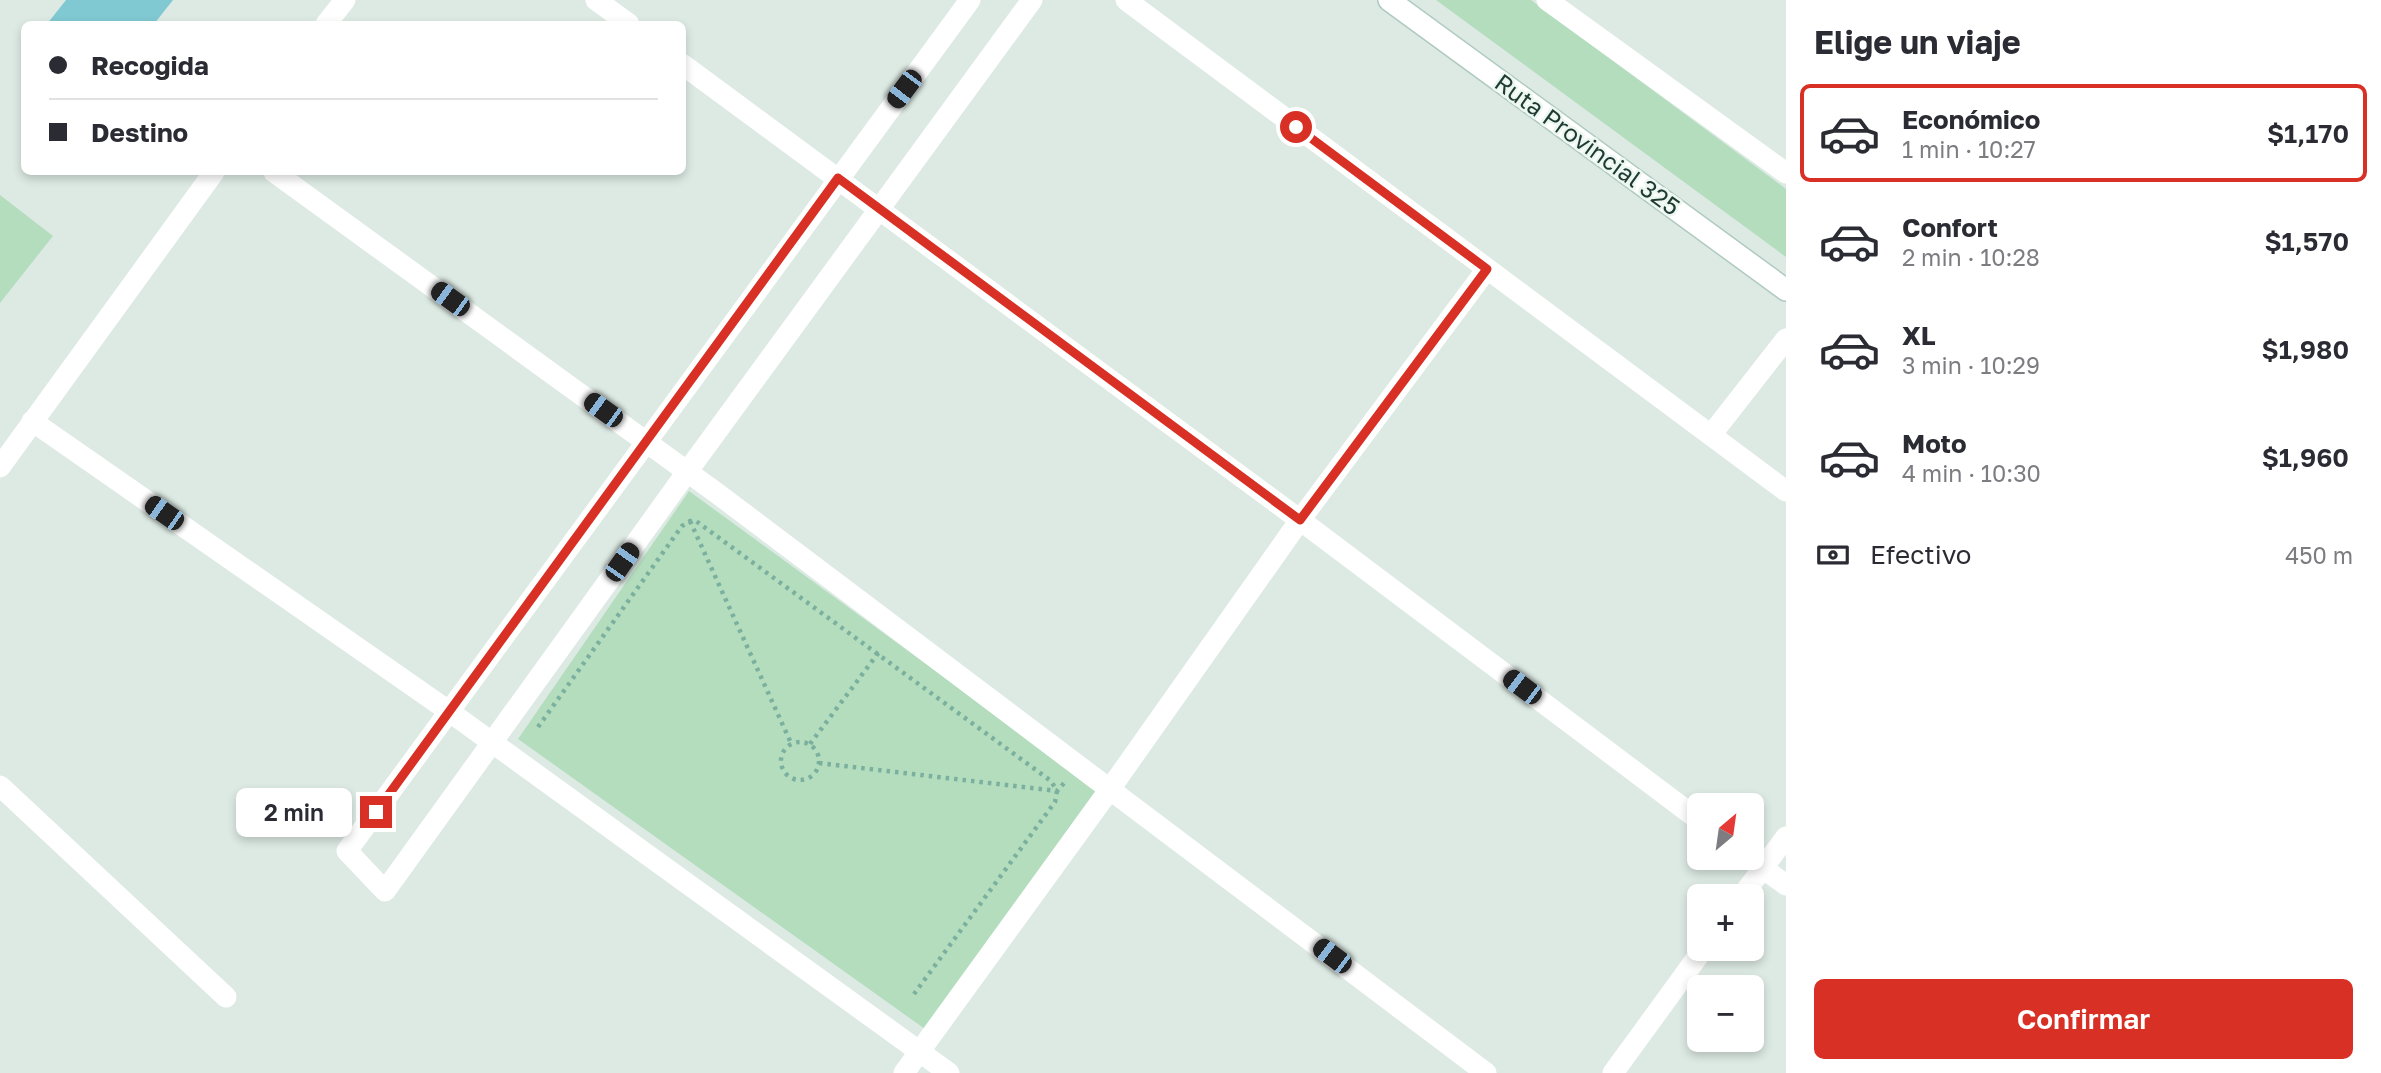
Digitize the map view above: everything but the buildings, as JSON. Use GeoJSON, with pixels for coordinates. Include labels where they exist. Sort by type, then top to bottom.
{"type":"FeatureCollection","features":[{"type":"Feature","properties":{"kind":"street"},"geometry":{"type":"LineString","coordinates":[[328,21],[345,0]]}},
{"type":"Feature","properties":{"kind":"street"},"geometry":{"type":"LineString","coordinates":[[596,0],[625,21]]}},
{"type":"Feature","properties":{"kind":"street"},"geometry":{"type":"LineString","coordinates":[[970,0],[347,851],[385,891],[1032,0]]}},
{"type":"Feature","properties":{"kind":"street"},"geometry":{"type":"LineString","coordinates":[[1126,0],[1786,491]]}},
{"type":"Feature","properties":{"kind":"street","name":"Ruta Provincial 325"},"geometry":{"type":"LineString","coordinates":[[1389,0],[1786,290]]}},
{"type":"Feature","properties":{"kind":"street"},"geometry":{"type":"LineString","coordinates":[[1548,0],[1786,173]]}},
{"type":"Feature","properties":{"kind":"street"},"geometry":{"type":"LineString","coordinates":[[686,67],[881,208],[1687,811]]}},
{"type":"Feature","properties":{"kind":"street"},"geometry":{"type":"LineString","coordinates":[[0,467],[212,175]]}},
{"type":"Feature","properties":{"kind":"street"},"geometry":{"type":"LineString","coordinates":[[278,175],[687,472],[1486,1073]]}},
{"type":"Feature","properties":{"kind":"street"},"geometry":{"type":"LineString","coordinates":[[904,1073],[1111,789],[1300,520],[1487,269]]}},
{"type":"Feature","properties":{"kind":"street"},"geometry":{"type":"LineString","coordinates":[[1711,435],[1786,339]]}},
{"type":"Feature","properties":{"kind":"street"},"geometry":{"type":"LineString","coordinates":[[32,421],[450,712],[948,1073]]}},
{"type":"Feature","properties":{"kind":"street"},"geometry":{"type":"LineString","coordinates":[[0,786],[226,997]]}},
{"type":"Feature","properties":{"kind":"street"},"geometry":{"type":"LineString","coordinates":[[1764,856],[1786,837]]}},
{"type":"Feature","properties":{"kind":"street"},"geometry":{"type":"LineString","coordinates":[[1764,869],[1786,885]]}},
{"type":"Feature","properties":{"kind":"street"},"geometry":{"type":"LineString","coordinates":[[1613,1073],[1695,961]]}},
{"type":"Feature","properties":{"kind":"path"},"geometry":{"type":"LineString","coordinates":[[690,521],[791,743]]}},
{"type":"Feature","properties":{"kind":"path"},"geometry":{"type":"LineString","coordinates":[[538,727],[682,526],[696,521],[1051,781],[1057,791],[1055,802],[914,994]]}},
{"type":"Feature","properties":{"kind":"path"},"geometry":{"type":"LineString","coordinates":[[810,744],[878,654]]}},
{"type":"Feature","properties":{"kind":"path"},"geometry":{"type":"LineString","coordinates":[[801,741],[810,744],[817,753],[819,764],[813,775],[800,780],[788,776],[780,759],[782,752],[791,743],[801,741]]}},
{"type":"Feature","properties":{"kind":"path"},"geometry":{"type":"LineString","coordinates":[[819,764],[1057,791]]}},
{"type":"Feature","properties":{"kind":"green space"},"geometry":{"type":"Polygon","coordinates":[[[1436,0],[1531,0],[1786,189],[1786,257],[1436,0]]]}},
{"type":"Feature","properties":{"kind":"green space"},"geometry":{"type":"Polygon","coordinates":[[[0,195],[53,236],[0,303],[0,195]]]}},
{"type":"Feature","properties":{"kind":"green space"},"geometry":{"type":"Polygon","coordinates":[[[689,491],[1097,789],[925,1029],[518,739],[689,491]]]}},
{"type":"Feature","properties":{"kind":"water"},"geometry":{"type":"Polygon","coordinates":[[[66,0],[173,0],[156,21],[49,21],[66,0]]]}},
{"type":"Feature","properties":{"kind":"route"},"geometry":{"type":"LineString","coordinates":[[376,812],[838,178],[1300,520],[1487,269],[1296,127]]}}]}
